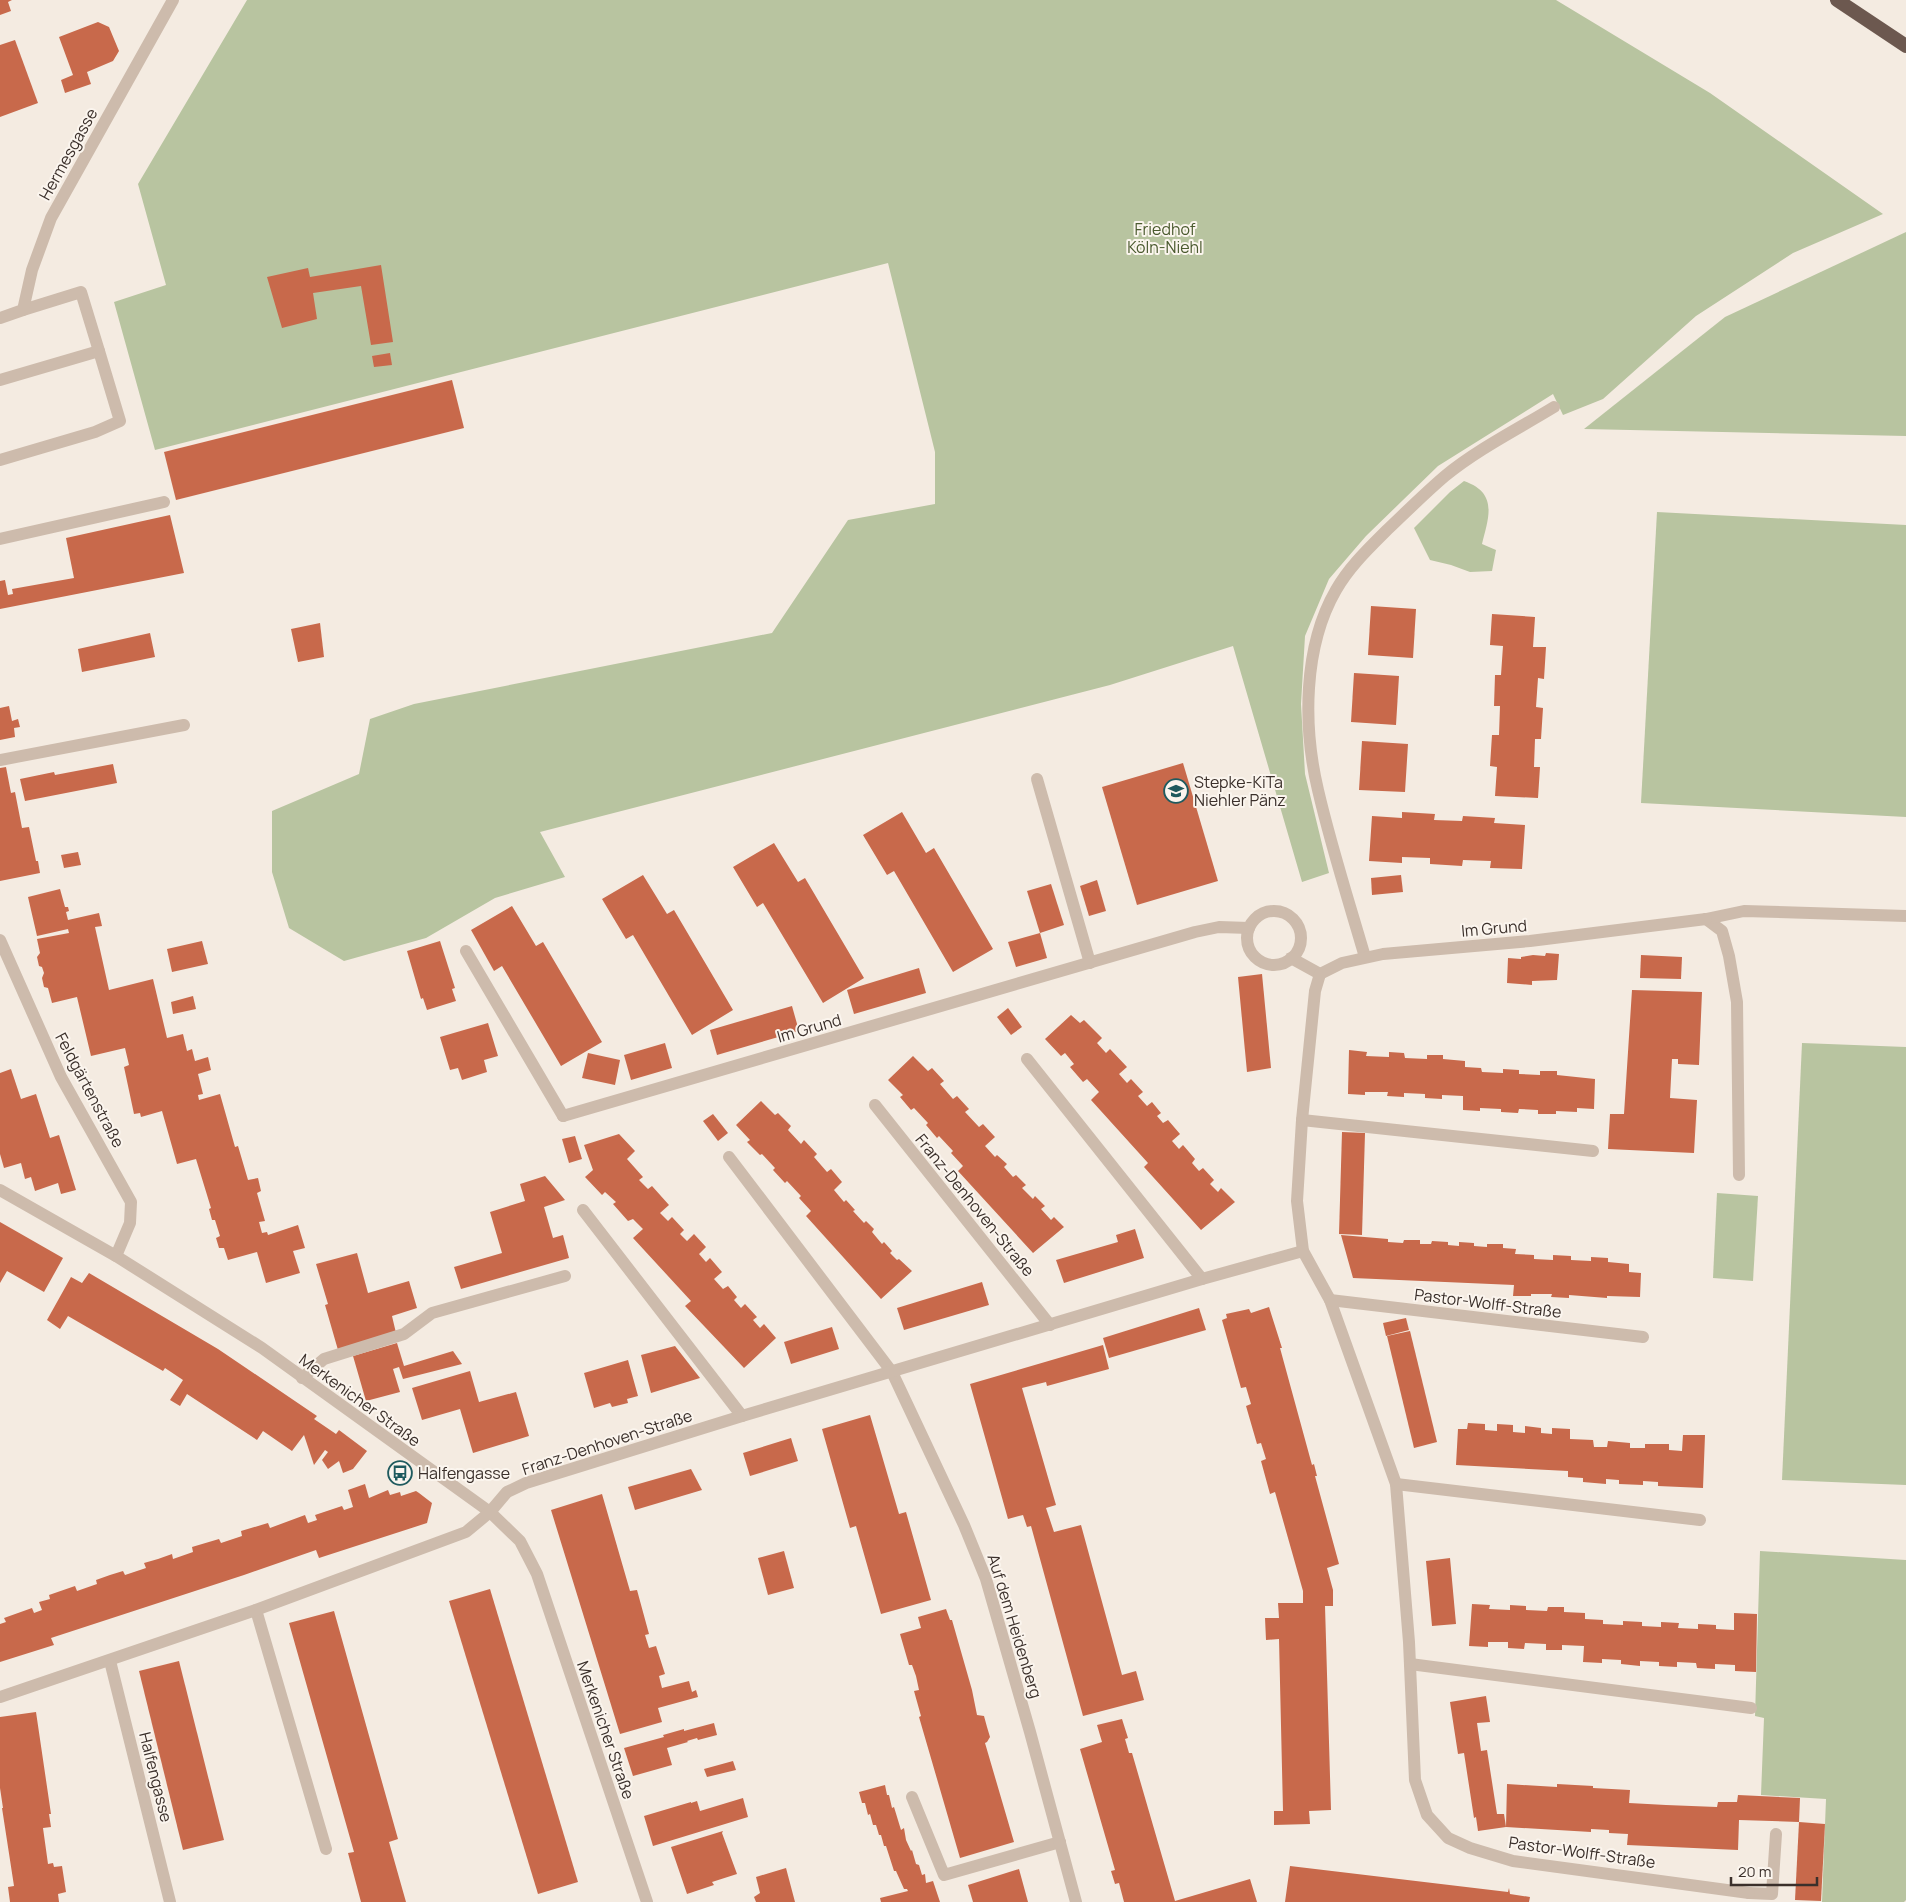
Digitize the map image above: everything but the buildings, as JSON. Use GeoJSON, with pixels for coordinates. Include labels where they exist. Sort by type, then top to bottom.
{"type":"FeatureCollection","features":[{"type":"Feature","properties":{"kind":"highway"},"geometry":{"type":"LineString","coordinates":[[1837,0],[1906,46]]}},
{"type":"Feature","properties":{"kind":"street","name":"Hermesgasse"},"geometry":{"type":"LineString","coordinates":[[23,310],[32,270],[51,218],[173,0]]}},
{"type":"Feature","properties":{"kind":"street"},"geometry":{"type":"LineString","coordinates":[[0,318],[81,292],[120,421],[95,432],[0,460]]}},
{"type":"Feature","properties":{"kind":"street"},"geometry":{"type":"LineString","coordinates":[[0,380],[99,351]]}},
{"type":"Feature","properties":{"kind":"street"},"geometry":{"type":"LineString","coordinates":[[1365,957],[1317,789],[1312,756],[1308,703],[1311,666],[1320,626],[1336,590],[1356,561],[1406,512],[1446,476],[1489,446],[1554,407]]}},
{"type":"Feature","properties":{"kind":"street"},"geometry":{"type":"LineString","coordinates":[[0,539],[164,502]]}},
{"type":"Feature","properties":{"kind":"street"},"geometry":{"type":"LineString","coordinates":[[0,760],[184,725]]}},
{"type":"Feature","properties":{"kind":"street"},"geometry":{"type":"LineString","coordinates":[[1037,779],[1090,963]]}},
{"type":"Feature","properties":{"kind":"street"},"geometry":{"type":"LineString","coordinates":[[1277,911],[1293,919],[1301,934],[1297,952],[1291,958],[1275,965],[1266,964],[1258,960],[1248,945],[1247,936],[1254,920],[1268,912],[1277,911]]}},
{"type":"Feature","properties":{"kind":"street","name":"Im Grund"},"geometry":{"type":"LineString","coordinates":[[1320,974],[1342,963],[1383,954],[1530,941],[1706,919],[1744,911],[1906,916]]}},
{"type":"Feature","properties":{"kind":"street"},"geometry":{"type":"LineString","coordinates":[[1706,919],[1722,931],[1738,1002],[1739,1175]]}},
{"type":"Feature","properties":{"kind":"street","name":"Im Grund"},"geometry":{"type":"LineString","coordinates":[[466,951],[563,1116],[1219,927],[1249,928]]}},
{"type":"Feature","properties":{"kind":"street","name":"Feldgärtenstraße"},"geometry":{"type":"LineString","coordinates":[[0,940],[61,1077],[131,1202],[130,1223],[116,1256]]}},
{"type":"Feature","properties":{"kind":"street"},"geometry":{"type":"LineString","coordinates":[[1291,958],[1320,974]]}},
{"type":"Feature","properties":{"kind":"street","name":"Pastor-Wolff-Straße"},"geometry":{"type":"LineString","coordinates":[[1320,974],[1315,991],[1302,1120],[1297,1201],[1302,1251],[1330,1300],[1396,1484],[1410,1664],[1415,1780],[1427,1815],[1448,1838],[1470,1848],[1514,1861],[1749,1893],[1772,1894],[1776,1834]]}},
{"type":"Feature","properties":{"kind":"street"},"geometry":{"type":"LineString","coordinates":[[1027,1059],[1202,1279]]}},
{"type":"Feature","properties":{"kind":"street","name":"Franz-Denhoven-Straße"},"geometry":{"type":"LineString","coordinates":[[874,1105],[1050,1325]]}},
{"type":"Feature","properties":{"kind":"street"},"geometry":{"type":"LineString","coordinates":[[1302,1120],[1593,1151]]}},
{"type":"Feature","properties":{"kind":"street"},"geometry":{"type":"LineString","coordinates":[[728,1157],[892,1372]]}},
{"type":"Feature","properties":{"kind":"street","name":"Merkenicher Straße"},"geometry":{"type":"LineString","coordinates":[[0,1190],[116,1256],[262,1348],[490,1512],[520,1541],[537,1574],[647,1902]]}},
{"type":"Feature","properties":{"kind":"street"},"geometry":{"type":"LineString","coordinates":[[583,1210],[742,1416]]}},
{"type":"Feature","properties":{"kind":"street","name":"Franz-Denhoven-Straße"},"geometry":{"type":"LineString","coordinates":[[490,1512],[507,1492],[526,1483],[742,1416],[1302,1251]]}},
{"type":"Feature","properties":{"kind":"street"},"geometry":{"type":"LineString","coordinates":[[302,1378],[324,1359],[404,1334],[432,1313],[565,1276]]}},
{"type":"Feature","properties":{"kind":"street","name":"Pastor-Wolff-Straße"},"geometry":{"type":"LineString","coordinates":[[1330,1300],[1643,1337]]}},
{"type":"Feature","properties":{"kind":"street","name":"Auf dem Heidenberg"},"geometry":{"type":"LineString","coordinates":[[892,1372],[964,1525],[986,1579],[1076,1902]]}},
{"type":"Feature","properties":{"kind":"street"},"geometry":{"type":"LineString","coordinates":[[1396,1484],[1700,1520]]}},
{"type":"Feature","properties":{"kind":"street"},"geometry":{"type":"LineString","coordinates":[[0,1696],[110,1661],[256,1610],[466,1532],[490,1512]]}},
{"type":"Feature","properties":{"kind":"street"},"geometry":{"type":"LineString","coordinates":[[256,1610],[326,1848]]}},
{"type":"Feature","properties":{"kind":"street","name":"Halfengasse"},"geometry":{"type":"LineString","coordinates":[[110,1661],[170,1902]]}},
{"type":"Feature","properties":{"kind":"street"},"geometry":{"type":"LineString","coordinates":[[1410,1664],[1751,1708]]}},
{"type":"Feature","properties":{"kind":"street"},"geometry":{"type":"LineString","coordinates":[[912,1797],[944,1875],[1060,1842]]}},
{"type":"Feature","properties":{"kind":"green space","name":"Friedhof Köln-Niehl"},"geometry":{"type":"Polygon","coordinates":[[[247,0],[1556,0],[1710,93],[1883,214],[1793,253],[1696,316],[1603,399],[1563,415],[1553,394],[1438,466],[1366,536],[1329,579],[1305,636],[1301,704],[1305,774],[1329,873],[1302,882],[1233,646],[1110,685],[540,832],[565,877],[495,898],[426,938],[344,961],[289,928],[272,872],[272,811],[359,774],[370,719],[414,704],[772,633],[848,520],[935,504],[935,452],[888,263],[155,450],[114,302],[166,285],[138,184],[247,0]]]}},
{"type":"Feature","properties":{"kind":"green space"},"geometry":{"type":"Polygon","coordinates":[[[1906,232],[1906,436],[1584,429],[1725,317],[1906,232]]]}},
{"type":"Feature","properties":{"kind":"green space"},"geometry":{"type":"Polygon","coordinates":[[[1464,481],[1475,486],[1486,499],[1488,515],[1482,544],[1496,550],[1492,571],[1470,572],[1430,560],[1414,528],[1450,492],[1464,481]]]}},
{"type":"Feature","properties":{"kind":"green space"},"geometry":{"type":"Polygon","coordinates":[[[1657,512],[1906,525],[1906,817],[1641,803],[1657,512]]]}},
{"type":"Feature","properties":{"kind":"green space"},"geometry":{"type":"Polygon","coordinates":[[[1802,1043],[1906,1047],[1906,1485],[1782,1480],[1802,1043]]]}},
{"type":"Feature","properties":{"kind":"green space"},"geometry":{"type":"Polygon","coordinates":[[[1717,1193],[1758,1196],[1753,1281],[1713,1278],[1717,1193]]]}},
{"type":"Feature","properties":{"kind":"green space"},"geometry":{"type":"Polygon","coordinates":[[[1760,1551],[1906,1560],[1906,1900],[1904,1902],[1822,1902],[1826,1799],[1761,1795],[1764,1718],[1755,1716],[1760,1551]]]}},
{"type":"Feature","properties":{"kind":"place","name":"Stepke-KiTa Niehler Pänz"},"geometry":{"type":"Point","coordinates":[1176,791]}},
{"type":"Feature","properties":{"kind":"place","name":"Halfengasse"},"geometry":{"type":"Point","coordinates":[400,1473]}}]}
